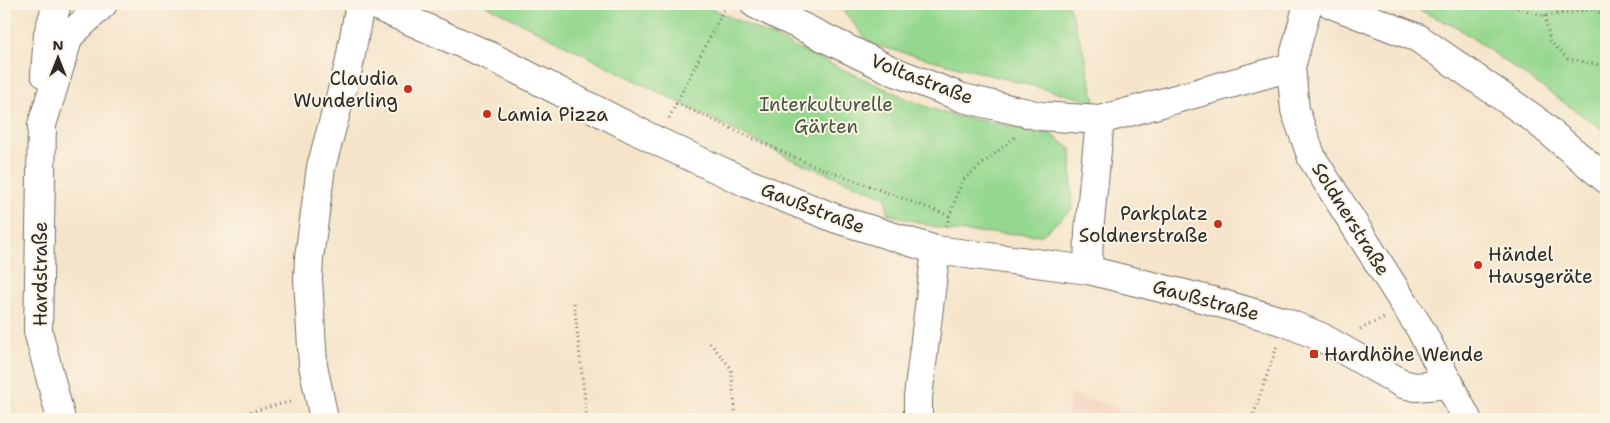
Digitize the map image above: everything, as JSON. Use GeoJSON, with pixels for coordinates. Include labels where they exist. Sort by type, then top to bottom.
{"type":"FeatureCollection","features":[{"type":"Feature","properties":{"kind":"street","name":"Hardstraße"},"geometry":{"type":"LineString","coordinates":[[56,4],[48,34],[42,125],[38,331],[62,419]]}},
{"type":"Feature","properties":{"kind":"street","name":"Hardstraße"},"geometry":{"type":"LineString","coordinates":[[42,125],[69,36],[103,4]]}},
{"type":"Feature","properties":{"kind":"street"},"geometry":{"type":"LineString","coordinates":[[322,407],[313,365],[308,279],[321,167],[349,65],[360,4]]}},
{"type":"Feature","properties":{"kind":"street","name":"Gaußstraße"},"geometry":{"type":"LineString","coordinates":[[372,4],[490,56],[657,141],[747,183],[837,219],[936,250],[1088,270],[1209,300],[1285,322],[1321,337],[1403,384],[1415,387],[1450,384]]}},
{"type":"Feature","properties":{"kind":"street","name":"Voltastraße"},"geometry":{"type":"LineString","coordinates":[[755,4],[893,71],[963,98],[1040,116],[1100,120],[1290,67]]}},
{"type":"Feature","properties":{"kind":"street","name":"Soldnerstraße"},"geometry":{"type":"LineString","coordinates":[[1308,4],[1290,67],[1296,110],[1312,158],[1406,307],[1450,384],[1467,419]]}},
{"type":"Feature","properties":{"kind":"street"},"geometry":{"type":"LineString","coordinates":[[1331,4],[1418,38],[1533,118],[1606,179]]}},
{"type":"Feature","properties":{"kind":"street"},"geometry":{"type":"LineString","coordinates":[[1088,270],[1089,232],[1100,120]]}},
{"type":"Feature","properties":{"kind":"street"},"geometry":{"type":"LineString","coordinates":[[918,419],[918,397],[936,250]]}},
{"type":"Feature","properties":{"kind":"path"},"geometry":{"type":"LineString","coordinates":[[714,4],[724,9]]}},
{"type":"Feature","properties":{"kind":"path"},"geometry":{"type":"LineString","coordinates":[[657,141],[727,4]]}},
{"type":"Feature","properties":{"kind":"path"},"geometry":{"type":"LineString","coordinates":[[1503,4],[1545,16],[1594,9],[1606,18]]}},
{"type":"Feature","properties":{"kind":"path"},"geometry":{"type":"LineString","coordinates":[[1594,9],[1596,4]]}},
{"type":"Feature","properties":{"kind":"path"},"geometry":{"type":"LineString","coordinates":[[1545,16],[1550,42],[1568,59],[1606,66]]}},
{"type":"Feature","properties":{"kind":"path"},"geometry":{"type":"LineString","coordinates":[[676,103],[808,163],[950,216]]}},
{"type":"Feature","properties":{"kind":"path"},"geometry":{"type":"LineString","coordinates":[[936,250],[962,180],[1040,116]]}},
{"type":"Feature","properties":{"kind":"path"},"geometry":{"type":"LineString","coordinates":[[574,302],[587,419]]}},
{"type":"Feature","properties":{"kind":"path"},"geometry":{"type":"LineString","coordinates":[[1356,331],[1387,317]]}},
{"type":"Feature","properties":{"kind":"path","name":"Gaußstraße"},"geometry":{"type":"LineString","coordinates":[[1252,419],[1285,322]]}},
{"type":"Feature","properties":{"kind":"path"},"geometry":{"type":"LineString","coordinates":[[710,344],[731,368],[736,419]]}},
{"type":"Feature","properties":{"kind":"path"},"geometry":{"type":"LineString","coordinates":[[221,419],[322,407]]}},
{"type":"Feature","properties":{"kind":"shaded area"},"geometry":{"type":"Polygon","coordinates":[[[1070,394],[1156,419],[1068,419],[1070,394]]]}},
{"type":"Feature","properties":{"kind":"green space","name":"Interkulturelle Gärten"},"geometry":{"type":"Polygon","coordinates":[[[484,4],[703,4],[912,101],[946,114],[1051,134],[1071,149],[1072,209],[1042,235],[950,231],[888,214],[886,197],[791,159],[484,4]]]}},
{"type":"Feature","properties":{"kind":"green space"},"geometry":{"type":"Polygon","coordinates":[[[838,4],[1068,4],[1083,50],[1095,102],[870,44],[838,4]]]}},
{"type":"Feature","properties":{"kind":"green space"},"geometry":{"type":"Polygon","coordinates":[[[1406,4],[1606,4],[1606,132],[1458,28],[1406,4]]]}},
{"type":"Feature","properties":{"kind":"place","name":"Claudia Wunderling"},"geometry":{"type":"Point","coordinates":[408,89]}},
{"type":"Feature","properties":{"kind":"place","name":"Lamia Pizza"},"geometry":{"type":"Point","coordinates":[487,114]}},
{"type":"Feature","properties":{"kind":"place","name":"Parkplatz Soldnerstraße"},"geometry":{"type":"Point","coordinates":[1218,224]}},
{"type":"Feature","properties":{"kind":"place","name":"Händel Hausgeräte"},"geometry":{"type":"Point","coordinates":[1478,265]}},
{"type":"Feature","properties":{"kind":"place","name":"Hardhöhe Wende"},"geometry":{"type":"Point","coordinates":[1314,354]}}]}
